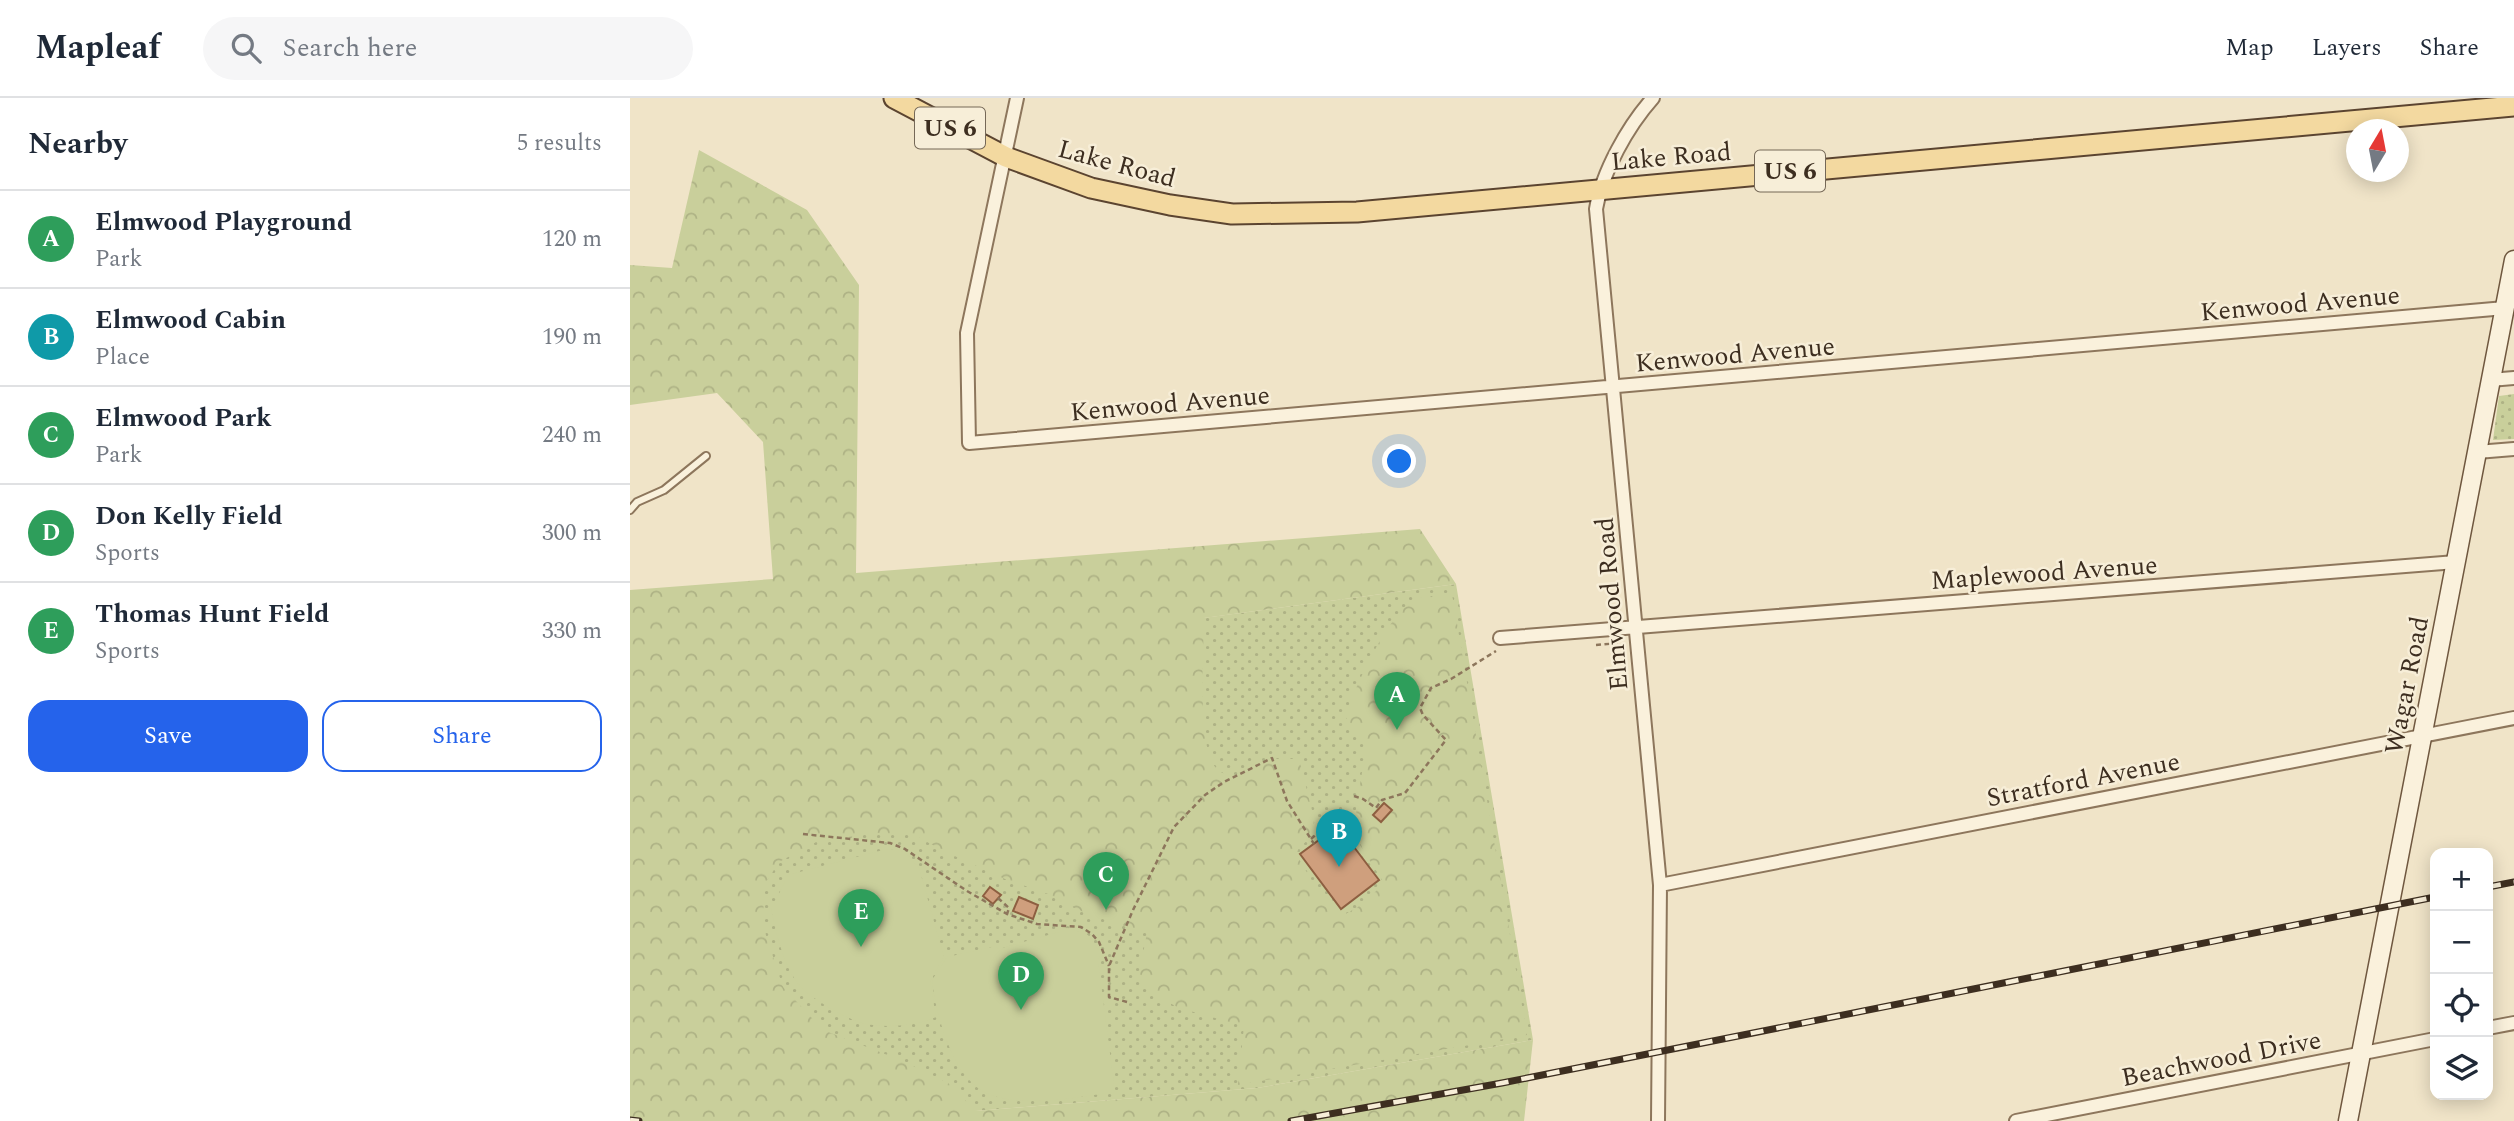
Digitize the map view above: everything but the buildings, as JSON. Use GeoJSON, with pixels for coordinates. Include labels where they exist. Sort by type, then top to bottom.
{"type":"FeatureCollection","features":[{"type":"Feature","properties":{"kind":"main road","name":"Lake Road"},"geometry":{"type":"LineString","coordinates":[[894,98],[1006,157],[1091,188],[1170,205],[1231,214],[1357,212],[2514,107]]}},
{"type":"Feature","properties":{"kind":"street"},"geometry":{"type":"LineString","coordinates":[[1006,157],[1017,98]]}},
{"type":"Feature","properties":{"kind":"street","name":"Elmwood Road"},"geometry":{"type":"LineString","coordinates":[[1653,98],[1638,115],[1600,188],[1596,209],[1615,387],[1660,886],[1658,1121]]}},
{"type":"Feature","properties":{"kind":"street","name":"Kenwood Avenue"},"geometry":{"type":"LineString","coordinates":[[1006,157],[967,333],[969,443],[2505,308]]}},
{"type":"Feature","properties":{"kind":"street","name":"Wagar Road"},"geometry":{"type":"LineString","coordinates":[[2348,1121],[2514,260]]}},
{"type":"Feature","properties":{"kind":"street"},"geometry":{"type":"LineString","coordinates":[[2490,380],[2514,377]]}},
{"type":"Feature","properties":{"kind":"street"},"geometry":{"type":"LineString","coordinates":[[2477,452],[2514,449]]}},
{"type":"Feature","properties":{"kind":"street","name":"Maplewood Avenue"},"geometry":{"type":"LineString","coordinates":[[1500,643],[1636,626],[2456,562]]}},
{"type":"Feature","properties":{"kind":"street","name":"Stratford Avenue"},"geometry":{"type":"LineString","coordinates":[[1660,886],[2514,718]]}},
{"type":"Feature","properties":{"kind":"street"},"geometry":{"type":"LineString","coordinates":[[2493,1027],[2514,1023]]}},
{"type":"Feature","properties":{"kind":"street","name":"Beachwood Drive"},"geometry":{"type":"LineString","coordinates":[[2016,1121],[2430,1040]]}},
{"type":"Feature","properties":{"kind":"lane"},"geometry":{"type":"LineString","coordinates":[[630,510],[638,502],[664,491],[706,456]]}},
{"type":"Feature","properties":{"kind":"path"},"geometry":{"type":"LineString","coordinates":[[1354,796],[1376,808],[1382,800],[1405,793],[1446,740],[1420,708],[1431,688],[1500,643]]}},
{"type":"Feature","properties":{"kind":"path"},"geometry":{"type":"LineString","coordinates":[[1592,644],[1600,646],[1622,643]]}},
{"type":"Feature","properties":{"kind":"path"},"geometry":{"type":"LineString","coordinates":[[1109,966],[1174,827],[1205,795],[1224,782],[1272,758],[1287,801],[1314,844]]}},
{"type":"Feature","properties":{"kind":"path"},"geometry":{"type":"LineString","coordinates":[[1311,839],[1323,828],[1326,816]]}},
{"type":"Feature","properties":{"kind":"path"},"geometry":{"type":"LineString","coordinates":[[1323,828],[1328,834]]}},
{"type":"Feature","properties":{"kind":"path"},"geometry":{"type":"LineString","coordinates":[[803,834],[890,844],[905,849],[967,891],[1007,914],[1037,924],[1081,927],[1099,942],[1109,966],[1109,997],[1127,1002]]}},
{"type":"Feature","properties":{"kind":"path"},"geometry":{"type":"LineString","coordinates":[[998,898],[1009,908],[1007,914]]}},
{"type":"Feature","properties":{"kind":"green space"},"geometry":{"type":"Polygon","coordinates":[[[699,150],[807,210],[859,285],[856,573],[1420,529],[1456,584],[1204,618],[1203,698],[1206,741],[1210,758],[1217,769],[1232,777],[1270,759],[1299,759],[1314,818],[1313,835],[1296,854],[1321,896],[1342,916],[1363,904],[1384,883],[1360,845],[1356,808],[1366,749],[1345,716],[1375,650],[1397,616],[1419,598],[1452,594],[1527,1035],[1238,1085],[1244,1026],[1179,1008],[1155,995],[1139,973],[1147,933],[1087,914],[1051,895],[1005,879],[914,835],[878,833],[818,841],[779,862],[763,887],[764,929],[783,987],[823,1030],[903,1061],[948,1083],[976,1111],[1257,1088],[1533,1040],[1524,1121],[630,1121],[630,590],[773,579],[763,442],[717,393],[630,405],[630,265],[672,268],[699,150]]]}},
{"type":"Feature","properties":{"kind":"green space"},"geometry":{"type":"Polygon","coordinates":[[[2514,394],[2514,439],[2493,440],[2499,396],[2514,394]]]}},
{"type":"Feature","properties":{"kind":"green space"},"geometry":{"type":"Polygon","coordinates":[[[1456,584],[1533,1040],[1257,1088],[976,1111],[650,1097],[738,780],[1203,618],[1456,584]]]}},
{"type":"Feature","properties":{"kind":"green space"},"geometry":{"type":"Polygon","coordinates":[[[894,849],[905,852],[919,868],[944,957],[930,981],[936,1017],[911,1024],[874,1025],[843,1015],[804,990],[786,963],[771,910],[788,875],[894,849]]]}},
{"type":"Feature","properties":{"kind":"green space"},"geometry":{"type":"Polygon","coordinates":[[[1068,928],[1088,935],[1101,954],[1098,960],[1115,1092],[1036,1101],[1005,1099],[991,1095],[978,1088],[957,1062],[942,1028],[932,980],[947,957],[996,946],[998,949],[1068,928]]]}},
{"type":"Feature","properties":{"kind":"railway"},"geometry":{"type":"LineString","coordinates":[[2493,886],[2514,882]]}},
{"type":"Feature","properties":{"kind":"railway"},"geometry":{"type":"LineString","coordinates":[[1291,1121],[1502,1083],[2430,898]]}},
{"type":"Feature","properties":{"kind":"railway"},"geometry":{"type":"LineString","coordinates":[[630,1120],[639,1121]]}},
{"type":"Feature","properties":{"kind":"place","name":"Elmwood Playground"},"geometry":{"type":"Point","coordinates":[1397,730]}},
{"type":"Feature","properties":{"kind":"place","name":"Elmwood Cabin"},"geometry":{"type":"Point","coordinates":[1339,867]}},
{"type":"Feature","properties":{"kind":"place","name":"Elmwood Park"},"geometry":{"type":"Point","coordinates":[1106,910]}},
{"type":"Feature","properties":{"kind":"place","name":"Thomas Hunt Field"},"geometry":{"type":"Point","coordinates":[861,947]}},
{"type":"Feature","properties":{"kind":"place","name":"Don Kelly Field"},"geometry":{"type":"Point","coordinates":[1021,1010]}}]}
